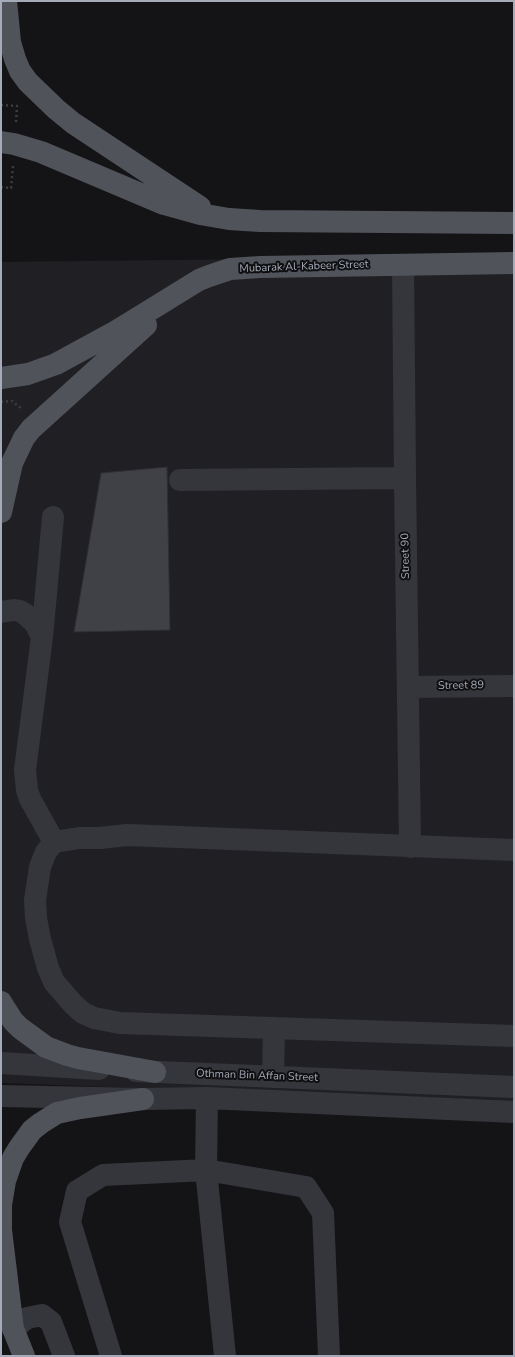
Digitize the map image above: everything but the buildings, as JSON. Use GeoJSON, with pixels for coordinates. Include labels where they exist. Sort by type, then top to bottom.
{"type":"FeatureCollection","features":[{"type":"Feature","properties":{"kind":"main road"},"geometry":{"type":"LineString","coordinates":[[6,1],[10,42],[15,60],[20,71],[41,96],[73,123],[213,216]]}},
{"type":"Feature","properties":{"kind":"main road"},"geometry":{"type":"LineString","coordinates":[[1,142],[14,144],[41,152],[164,204],[229,219],[260,221],[510,225]]}},
{"type":"Feature","properties":{"kind":"main road","name":"Mubarak Al-Kabeer Street"},"geometry":{"type":"LineString","coordinates":[[1,378],[42,370],[61,361],[113,333],[191,285],[209,276],[230,269],[510,261]]}},
{"type":"Feature","properties":{"kind":"main road"},"geometry":{"type":"LineString","coordinates":[[1,512],[12,463],[24,438],[31,429],[191,285]]}},
{"type":"Feature","properties":{"kind":"main road"},"geometry":{"type":"LineString","coordinates":[[1,1002],[13,1021],[20,1028],[46,1047],[78,1058],[155,1072]]}},
{"type":"Feature","properties":{"kind":"main road"},"geometry":{"type":"LineString","coordinates":[[13,1329],[3,1247],[1,1205],[5,1181],[13,1158],[32,1130],[57,1113],[80,1108],[142,1100]]}},
{"type":"Feature","properties":{"kind":"main road"},"geometry":{"type":"LineString","coordinates":[[1,1298],[24,1356]]}},
{"type":"Feature","properties":{"kind":"street","name":"Street 90"},"geometry":{"type":"LineString","coordinates":[[403,265],[410,847]]}},
{"type":"Feature","properties":{"kind":"street"},"geometry":{"type":"LineString","coordinates":[[180,480],[405,478]]}},
{"type":"Feature","properties":{"kind":"street"},"geometry":{"type":"LineString","coordinates":[[53,516],[42,637],[25,770],[30,799],[54,842]]}},
{"type":"Feature","properties":{"kind":"street"},"geometry":{"type":"LineString","coordinates":[[1,612],[14,610],[25,614],[35,623],[42,637]]}},
{"type":"Feature","properties":{"kind":"street","name":"Street 89"},"geometry":{"type":"LineString","coordinates":[[408,687],[514,686]]}},
{"type":"Feature","properties":{"kind":"street"},"geometry":{"type":"LineString","coordinates":[[514,850],[127,835],[100,838],[79,838],[54,842],[46,852],[40,867],[35,900],[36,918],[44,953],[54,982],[83,1013],[94,1018],[120,1024],[514,1036]]}},
{"type":"Feature","properties":{"kind":"street"},"geometry":{"type":"LineString","coordinates":[[273,1077],[274,1028]]}},
{"type":"Feature","properties":{"kind":"street","name":"Othman Bin Affan Street"},"geometry":{"type":"LineString","coordinates":[[1,1064],[514,1087]]}},
{"type":"Feature","properties":{"kind":"street"},"geometry":{"type":"LineString","coordinates":[[1,1096],[142,1100],[207,1098],[514,1112]]}},
{"type":"Feature","properties":{"kind":"street"},"geometry":{"type":"LineString","coordinates":[[207,1098],[206,1170],[225,1356]]}},
{"type":"Feature","properties":{"kind":"street"},"geometry":{"type":"LineString","coordinates":[[111,1356],[70,1222],[77,1191],[103,1175],[206,1170],[306,1187],[323,1213],[329,1356]]}},
{"type":"Feature","properties":{"kind":"street"},"geometry":{"type":"LineString","coordinates":[[13,1329],[27,1318],[42,1315],[51,1322],[64,1356]]}},
{"type":"Feature","properties":{"kind":"shaded area"},"geometry":{"type":"Polygon","coordinates":[[[514,256],[514,1102],[1,1083],[1,262],[514,256]]]}}]}
